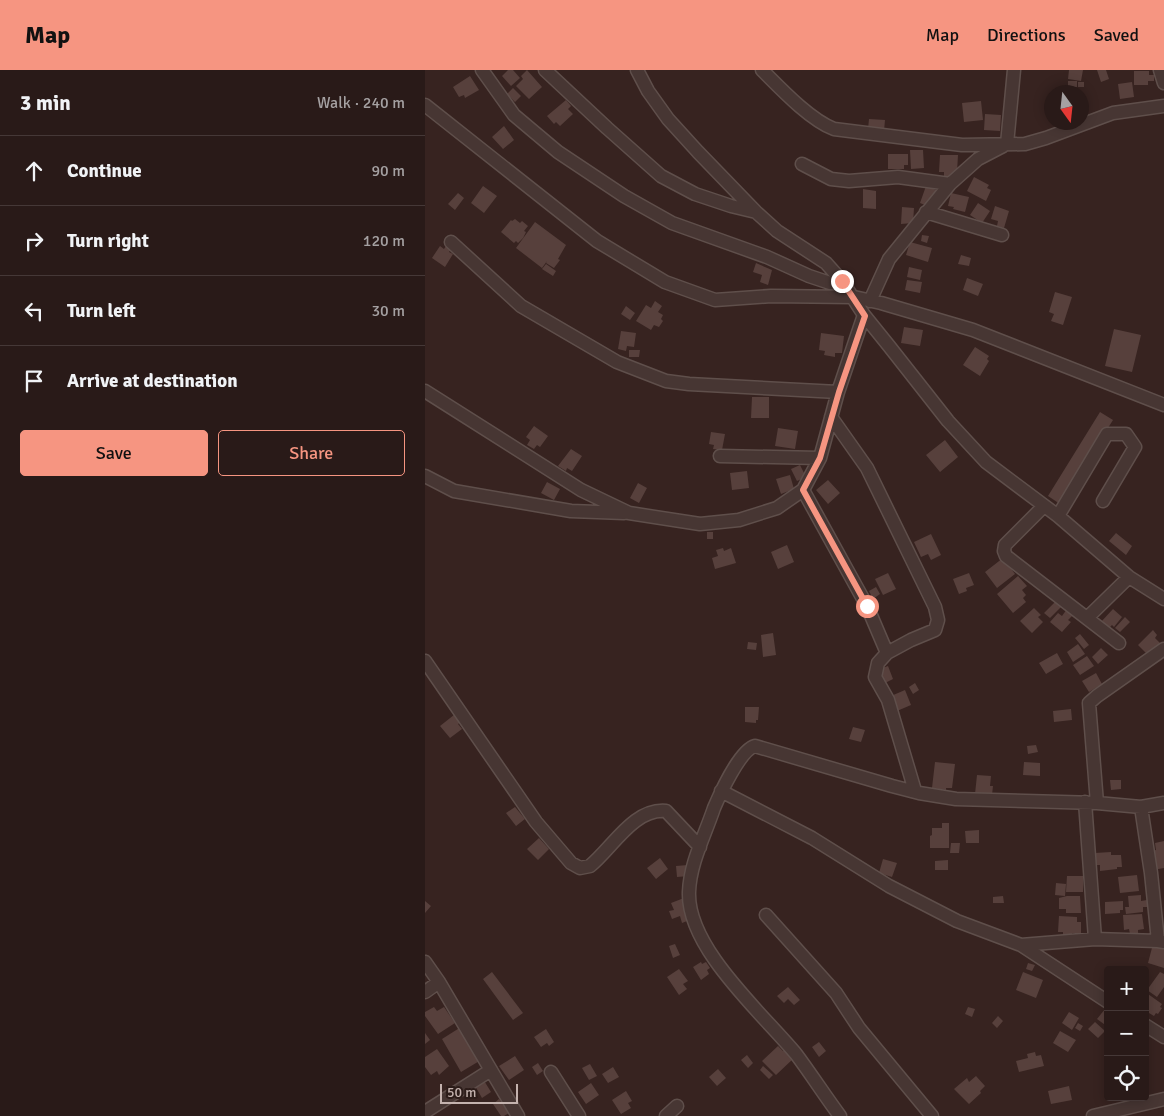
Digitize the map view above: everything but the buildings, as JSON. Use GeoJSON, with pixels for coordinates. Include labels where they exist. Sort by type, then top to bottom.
{"type":"FeatureCollection","features":[{"type":"Feature","properties":{"kind":"street"},"geometry":{"type":"LineString","coordinates":[[482,70],[514,115],[558,152],[624,196],[672,222],[767,257],[809,276],[830,282],[842,281]]}},
{"type":"Feature","properties":{"kind":"street"},"geometry":{"type":"LineString","coordinates":[[545,70],[661,176],[695,194],[756,212]]}},
{"type":"Feature","properties":{"kind":"street"},"geometry":{"type":"LineString","coordinates":[[637,70],[648,91],[668,119],[756,212],[777,231],[826,263],[842,281],[865,316],[948,421],[986,462],[1058,516],[1129,577],[1164,599]]}},
{"type":"Feature","properties":{"kind":"street"},"geometry":{"type":"LineString","coordinates":[[761,70],[796,102],[825,125],[834,129],[962,145],[1025,144],[1113,114],[1164,106]]}},
{"type":"Feature","properties":{"kind":"street"},"geometry":{"type":"LineString","coordinates":[[1007,144],[1014,70]]}},
{"type":"Feature","properties":{"kind":"street"},"geometry":{"type":"LineString","coordinates":[[1160,70],[1164,83]]}},
{"type":"Feature","properties":{"kind":"street"},"geometry":{"type":"LineString","coordinates":[[427,111],[597,241],[665,282],[715,300],[771,296],[854,297],[973,330],[1164,405]]}},
{"type":"Feature","properties":{"kind":"street"},"geometry":{"type":"LineString","coordinates":[[870,301],[889,259],[950,184],[978,159],[1007,144]]}},
{"type":"Feature","properties":{"kind":"street"},"geometry":{"type":"LineString","coordinates":[[802,164],[831,179],[849,181],[898,177],[950,184]]}},
{"type":"Feature","properties":{"kind":"street"},"geometry":{"type":"LineString","coordinates":[[927,212],[1002,235]]}},
{"type":"Feature","properties":{"kind":"street"},"geometry":{"type":"LineString","coordinates":[[451,242],[521,306],[617,362],[666,382],[839,392]]}},
{"type":"Feature","properties":{"kind":"street"},"geometry":{"type":"LineString","coordinates":[[425,476],[454,491],[571,511],[629,513],[700,524],[739,520],[777,508],[803,490],[820,458],[831,417],[865,316]]}},
{"type":"Feature","properties":{"kind":"street"},"geometry":{"type":"LineString","coordinates":[[425,391],[581,490],[629,513]]}},
{"type":"Feature","properties":{"kind":"street"},"geometry":{"type":"LineString","coordinates":[[831,417],[867,468],[935,607],[938,620],[935,630],[887,653],[878,663],[875,677],[888,700],[915,791]]}},
{"type":"Feature","properties":{"kind":"street"},"geometry":{"type":"LineString","coordinates":[[1058,516],[1107,434],[1126,434],[1135,447],[1103,501]]}},
{"type":"Feature","properties":{"kind":"street"},"geometry":{"type":"LineString","coordinates":[[720,456],[820,458]]}},
{"type":"Feature","properties":{"kind":"street"},"geometry":{"type":"LineString","coordinates":[[803,490],[867,606],[887,653]]}},
{"type":"Feature","properties":{"kind":"street"},"geometry":{"type":"LineString","coordinates":[[1044,506],[1005,545],[1004,551],[1006,556],[1119,643]]}},
{"type":"Feature","properties":{"kind":"street"},"geometry":{"type":"LineString","coordinates":[[1087,618],[1129,577]]}},
{"type":"Feature","properties":{"kind":"street"},"geometry":{"type":"LineString","coordinates":[[1095,939],[1089,703],[1164,649]]}},
{"type":"Feature","properties":{"kind":"street"},"geometry":{"type":"LineString","coordinates":[[425,660],[536,822],[571,863],[580,868],[590,866],[639,817],[659,810],[667,811],[700,847]]}},
{"type":"Feature","properties":{"kind":"street"},"geometry":{"type":"LineString","coordinates":[[840,1116],[795,1054],[734,985],[708,950],[690,909],[691,872],[721,791],[746,751],[755,746],[915,791],[966,799],[1091,802],[1141,807],[1164,803]]}},
{"type":"Feature","properties":{"kind":"street"},"geometry":{"type":"LineString","coordinates":[[721,791],[812,838],[906,895],[957,921],[1021,945],[1104,999]]}},
{"type":"Feature","properties":{"kind":"street"},"geometry":{"type":"LineString","coordinates":[[1021,945],[1095,939],[1161,941],[1141,807]]}},
{"type":"Feature","properties":{"kind":"street"},"geometry":{"type":"LineString","coordinates":[[766,915],[836,993],[859,1028],[932,1116]]}},
{"type":"Feature","properties":{"kind":"street"},"geometry":{"type":"LineString","coordinates":[[425,962],[439,982],[518,1116]]}},
{"type":"Feature","properties":{"kind":"street"},"geometry":{"type":"LineString","coordinates":[[425,992],[439,982]]}},
{"type":"Feature","properties":{"kind":"street"},"geometry":{"type":"LineString","coordinates":[[1149,1028],[1164,1037]]}},
{"type":"Feature","properties":{"kind":"street"},"geometry":{"type":"LineString","coordinates":[[425,1112],[491,1070]]}},
{"type":"Feature","properties":{"kind":"street"},"geometry":{"type":"LineString","coordinates":[[551,1072],[579,1116]]}},
{"type":"Feature","properties":{"kind":"street"},"geometry":{"type":"LineString","coordinates":[[1093,1116],[1164,1098]]}},
{"type":"Feature","properties":{"kind":"street"},"geometry":{"type":"LineString","coordinates":[[665,1116],[677,1106]]}},
{"type":"Feature","properties":{"kind":"route"},"geometry":{"type":"LineString","coordinates":[[842,281],[865,316],[839,392],[820,458],[803,490],[867,606]]}}]}
